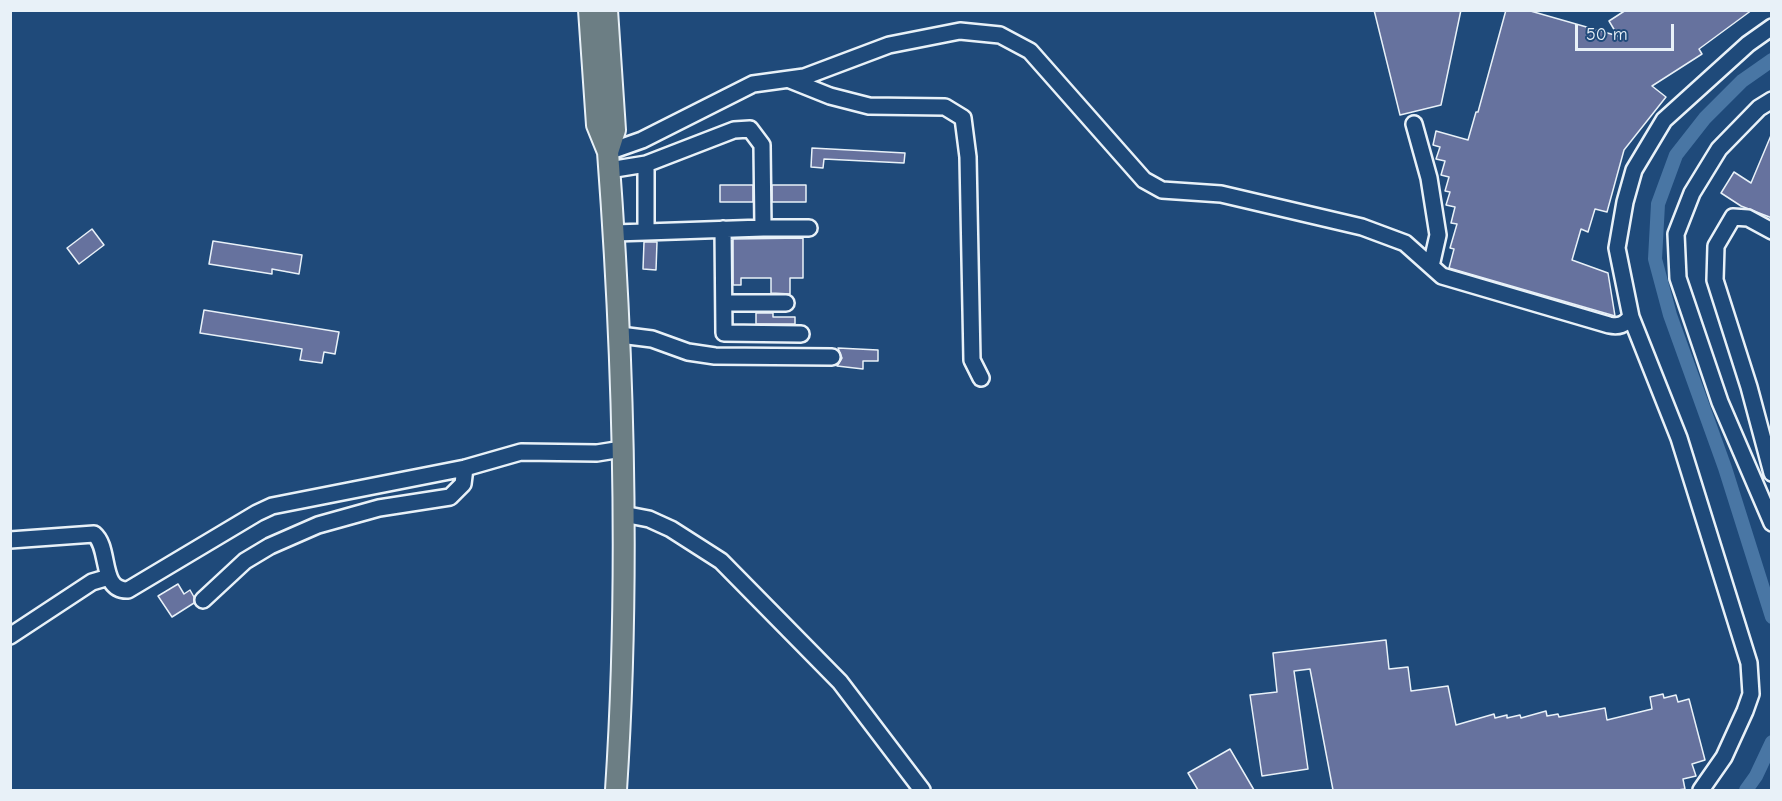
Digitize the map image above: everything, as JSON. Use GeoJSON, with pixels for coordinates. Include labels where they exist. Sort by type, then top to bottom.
{"type":"FeatureCollection","features":[{"type":"Feature","properties":{"kind":"main road"},"geometry":{"type":"LineString","coordinates":[[589,10],[597,125],[608,161],[620,335],[623,514],[622,702],[616,790]]}},
{"type":"Feature","properties":{"kind":"main road"},"geometry":{"type":"LineString","coordinates":[[607,10],[615,130],[608,161]]}},
{"type":"Feature","properties":{"kind":"lane"},"geometry":{"type":"LineString","coordinates":[[1701,790],[1724,757],[1751,694],[1749,663],[1679,438],[1631,317],[1617,248],[1625,202],[1634,170],[1664,120],[1748,44],[1772,27]]}},
{"type":"Feature","properties":{"kind":"lane"},"geometry":{"type":"LineString","coordinates":[[608,161],[642,140],[753,84],[804,77],[889,45],[960,31],[1000,35],[1030,51],[1144,180],[1162,190],[1221,194],[1362,227],[1405,243],[1442,276],[1617,327],[1626,323],[1631,317]]}},
{"type":"Feature","properties":{"kind":"lane"},"geometry":{"type":"LineString","coordinates":[[790,80],[830,96],[869,105],[945,107],[963,118],[968,157],[972,360],[981,378]]}},
{"type":"Feature","properties":{"kind":"lane"},"geometry":{"type":"LineString","coordinates":[[1772,100],[1759,108],[1719,149],[1692,193],[1676,234],[1678,278],[1720,402],[1772,524]]}},
{"type":"Feature","properties":{"kind":"lane"},"geometry":{"type":"LineString","coordinates":[[1414,124],[1429,178],[1438,235],[1431,266]]}},
{"type":"Feature","properties":{"kind":"lane"},"geometry":{"type":"LineString","coordinates":[[608,161],[646,164],[734,130],[750,129],[762,145],[763,228]]}},
{"type":"Feature","properties":{"kind":"lane"},"geometry":{"type":"LineString","coordinates":[[645,232],[646,164]]}},
{"type":"Feature","properties":{"kind":"lane"},"geometry":{"type":"LineString","coordinates":[[1772,231],[1748,218],[1732,217],[1716,246],[1715,280],[1749,387],[1772,473]]}},
{"type":"Feature","properties":{"kind":"lane"},"geometry":{"type":"LineString","coordinates":[[614,233],[809,228]]}},
{"type":"Feature","properties":{"kind":"lane"},"geometry":{"type":"LineString","coordinates":[[723,229],[724,333],[801,334]]}},
{"type":"Feature","properties":{"kind":"lane"},"geometry":{"type":"LineString","coordinates":[[724,303],[786,303]]}},
{"type":"Feature","properties":{"kind":"lane"},"geometry":{"type":"LineString","coordinates":[[620,335],[652,339],[688,352],[715,356],[832,357]]}},
{"type":"Feature","properties":{"kind":"lane"},"geometry":{"type":"LineString","coordinates":[[10,540],[94,534],[100,539],[109,577],[114,586],[120,590],[128,590],[272,506],[465,468],[521,452],[597,453],[622,449]]}},
{"type":"Feature","properties":{"kind":"lane"},"geometry":{"type":"LineString","coordinates":[[203,600],[245,561],[270,546],[318,525],[379,508],[450,497],[463,484],[465,468]]}},
{"type":"Feature","properties":{"kind":"lane"},"geometry":{"type":"LineString","coordinates":[[623,514],[649,519],[671,529],[721,561],[840,682],[922,790]]}},
{"type":"Feature","properties":{"kind":"lane"},"geometry":{"type":"LineString","coordinates":[[10,636],[92,582],[109,577]]}},
{"type":"Feature","properties":{"kind":"building"},"geometry":{"type":"Polygon","coordinates":[[[1374,10],[1461,10],[1441,105],[1400,115],[1374,10]]]}},
{"type":"Feature","properties":{"kind":"building"},"geometry":{"type":"Polygon","coordinates":[[[1506,10],[1527,10],[1618,36],[1609,21],[1626,10],[1752,10],[1699,49],[1702,54],[1652,86],[1666,97],[1624,150],[1607,212],[1595,209],[1588,232],[1581,229],[1572,260],[1608,273],[1615,316],[1449,268],[1454,249],[1450,248],[1457,224],[1451,223],[1455,207],[1446,205],[1450,192],[1445,191],[1449,177],[1441,175],[1445,161],[1436,159],[1440,147],[1433,145],[1436,131],[1468,140],[1506,10]]]}},
{"type":"Feature","properties":{"kind":"building"},"geometry":{"type":"Polygon","coordinates":[[[1772,133],[1772,218],[1741,206],[1721,193],[1734,172],[1751,183],[1772,133]]]}},
{"type":"Feature","properties":{"kind":"building"},"geometry":{"type":"Polygon","coordinates":[[[812,148],[905,153],[904,163],[824,159],[823,168],[811,167],[812,148]]]}},
{"type":"Feature","properties":{"kind":"building"},"geometry":{"type":"Polygon","coordinates":[[[720,185],[753,185],[753,202],[720,202],[720,185]]]}},
{"type":"Feature","properties":{"kind":"building"},"geometry":{"type":"Polygon","coordinates":[[[772,185],[806,185],[806,202],[772,202],[772,185]]]}},
{"type":"Feature","properties":{"kind":"building"},"geometry":{"type":"Polygon","coordinates":[[[92,229],[104,245],[79,264],[67,248],[92,229]]]}},
{"type":"Feature","properties":{"kind":"building"},"geometry":{"type":"Polygon","coordinates":[[[803,238],[803,278],[790,278],[790,294],[771,293],[771,278],[741,278],[741,285],[733,285],[733,239],[803,238]]]}},
{"type":"Feature","properties":{"kind":"building"},"geometry":{"type":"Polygon","coordinates":[[[213,241],[302,255],[299,274],[272,269],[272,274],[209,264],[213,241]]]}},
{"type":"Feature","properties":{"kind":"building"},"geometry":{"type":"Polygon","coordinates":[[[644,242],[657,242],[656,270],[643,269],[644,242]]]}},
{"type":"Feature","properties":{"kind":"building"},"geometry":{"type":"Polygon","coordinates":[[[204,310],[339,332],[335,354],[324,352],[322,363],[300,360],[302,349],[200,333],[204,310]]]}},
{"type":"Feature","properties":{"kind":"building"},"geometry":{"type":"Polygon","coordinates":[[[756,313],[773,313],[773,317],[795,317],[795,324],[756,324],[756,313]]]}},
{"type":"Feature","properties":{"kind":"building"},"geometry":{"type":"Polygon","coordinates":[[[838,348],[878,350],[878,361],[863,361],[863,369],[837,366],[842,358],[838,348]]]}},
{"type":"Feature","properties":{"kind":"building"},"geometry":{"type":"Polygon","coordinates":[[[178,584],[184,594],[190,590],[194,603],[172,617],[158,596],[178,584]]]}},
{"type":"Feature","properties":{"kind":"building"},"geometry":{"type":"Polygon","coordinates":[[[1386,640],[1389,669],[1408,667],[1411,691],[1448,686],[1456,725],[1494,714],[1495,718],[1520,715],[1521,718],[1546,711],[1547,716],[1558,714],[1559,717],[1605,708],[1607,720],[1652,709],[1650,697],[1663,694],[1664,698],[1676,695],[1678,702],[1689,699],[1705,760],[1692,764],[1696,776],[1683,779],[1685,789],[1678,790],[1333,790],[1310,669],[1294,671],[1308,769],[1262,776],[1250,695],[1277,692],[1273,653],[1386,640]]]}},
{"type":"Feature","properties":{"kind":"building"},"geometry":{"type":"Polygon","coordinates":[[[1230,749],[1254,790],[1198,790],[1188,773],[1230,749]]]}},
{"type":"Feature","properties":{"kind":"waterway"},"geometry":{"type":"LineString","coordinates":[[1772,60],[1742,81],[1705,118],[1676,155],[1658,204],[1655,259],[1670,315],[1725,468],[1772,617]]}},
{"type":"Feature","properties":{"kind":"waterway"},"geometry":{"type":"LineString","coordinates":[[1746,790],[1756,776],[1772,742]]}}]}
